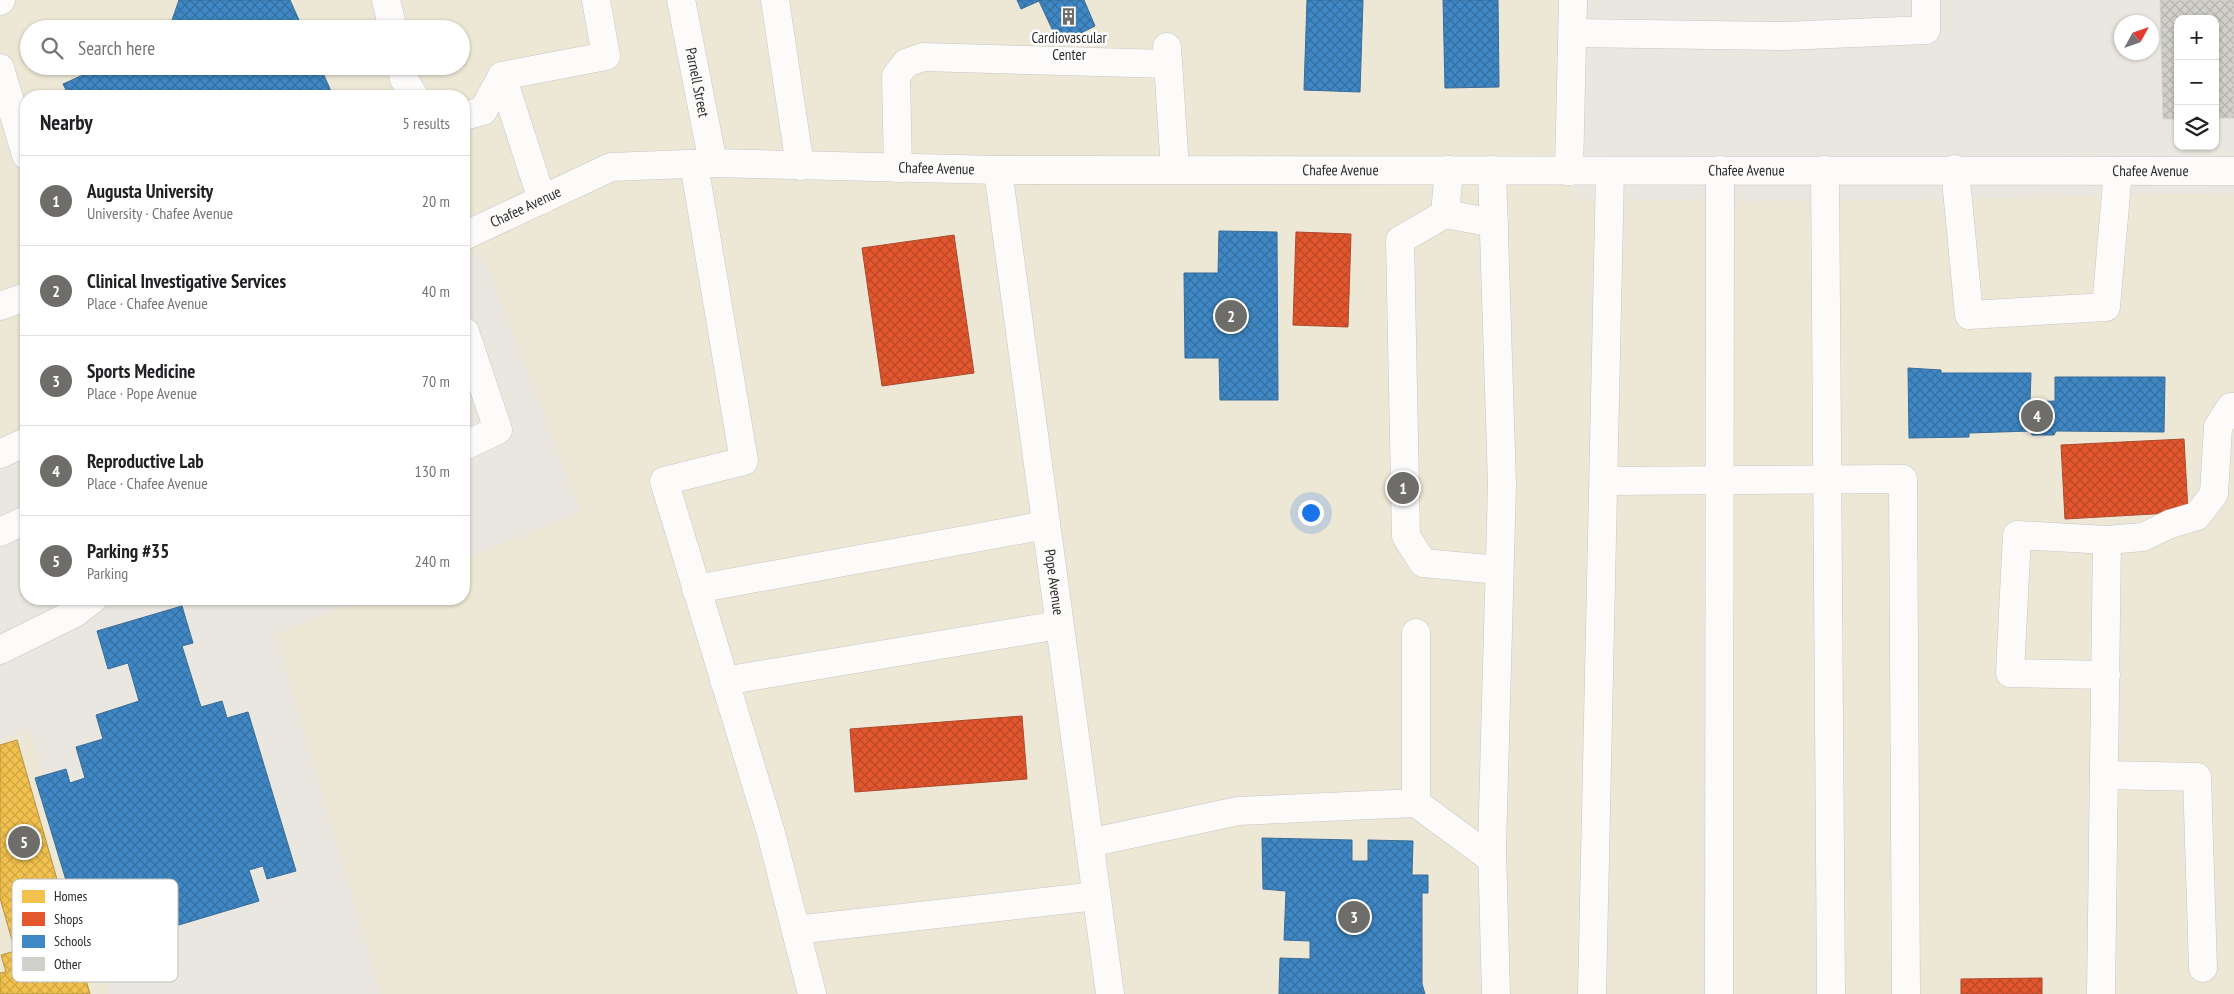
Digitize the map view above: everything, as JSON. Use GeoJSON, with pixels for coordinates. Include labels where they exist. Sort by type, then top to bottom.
{"type":"FeatureCollection","features":[{"type":"Feature","properties":{"kind":"street"},"geometry":{"type":"LineString","coordinates":[[386,0],[391,20]]}},
{"type":"Feature","properties":{"kind":"street"},"geometry":{"type":"LineString","coordinates":[[502,76],[606,56],[596,0]]}},
{"type":"Feature","properties":{"kind":"street","name":"Parnell Street"},"geometry":{"type":"LineString","coordinates":[[681,0],[744,461],[664,481],[696,589]]}},
{"type":"Feature","properties":{"kind":"street"},"geometry":{"type":"LineString","coordinates":[[775,0],[800,166]]}},
{"type":"Feature","properties":{"kind":"street"},"geometry":{"type":"LineString","coordinates":[[1569,171],[1573,0]]}},
{"type":"Feature","properties":{"kind":"street"},"geometry":{"type":"LineString","coordinates":[[1573,33],[1784,36],[1926,30],[1926,0]]}},
{"type":"Feature","properties":{"kind":"street"},"geometry":{"type":"LineString","coordinates":[[898,168],[896,76],[906,63],[923,57],[1168,56],[1174,170]]}},
{"type":"Feature","properties":{"kind":"street"},"geometry":{"type":"LineString","coordinates":[[0,68],[20,136]]}},
{"type":"Feature","properties":{"kind":"street"},"geometry":{"type":"LineString","coordinates":[[403,75],[410,90]]}},
{"type":"Feature","properties":{"kind":"street"},"geometry":{"type":"LineString","coordinates":[[470,114],[483,111],[502,76]]}},
{"type":"Feature","properties":{"kind":"street"},"geometry":{"type":"LineString","coordinates":[[502,76],[542,200]]}},
{"type":"Feature","properties":{"kind":"street","name":"Chafee Avenue"},"geometry":{"type":"LineString","coordinates":[[470,233],[611,167],[703,164],[998,170],[2234,170]]}},
{"type":"Feature","properties":{"kind":"street"},"geometry":{"type":"LineString","coordinates":[[1955,169],[1969,315],[2106,307],[2118,171]]}},
{"type":"Feature","properties":{"kind":"street","name":"Pope Avenue"},"geometry":{"type":"LineString","coordinates":[[998,170],[1110,994]]}},
{"type":"Feature","properties":{"kind":"street"},"geometry":{"type":"LineString","coordinates":[[1445,214],[1449,170]]}},
{"type":"Feature","properties":{"kind":"street"},"geometry":{"type":"LineString","coordinates":[[1492,170],[1502,484],[1492,859],[1496,994]]}},
{"type":"Feature","properties":{"kind":"street"},"geometry":{"type":"LineString","coordinates":[[1592,994],[1610,170]]}},
{"type":"Feature","properties":{"kind":"street"},"geometry":{"type":"LineString","coordinates":[[1719,994],[1720,170]]}},
{"type":"Feature","properties":{"kind":"street"},"geometry":{"type":"LineString","coordinates":[[1825,170],[1831,994]]}},
{"type":"Feature","properties":{"kind":"street"},"geometry":{"type":"LineString","coordinates":[[1494,223],[1445,214],[1400,240],[1406,536],[1423,563],[1499,570]]}},
{"type":"Feature","properties":{"kind":"street"},"geometry":{"type":"LineString","coordinates":[[0,306],[20,299]]}},
{"type":"Feature","properties":{"kind":"street"},"geometry":{"type":"LineString","coordinates":[[470,347],[498,430],[470,443]]}},
{"type":"Feature","properties":{"kind":"street"},"geometry":{"type":"LineString","coordinates":[[2106,675],[2010,673],[2017,535],[2107,540],[2143,537],[2170,524],[2197,516],[2214,494],[2218,426],[2231,407],[2234,407]]}},
{"type":"Feature","properties":{"kind":"street"},"geometry":{"type":"LineString","coordinates":[[0,454],[20,445]]}},
{"type":"Feature","properties":{"kind":"street"},"geometry":{"type":"LineString","coordinates":[[1604,481],[1903,479],[1906,994]]}},
{"type":"Feature","properties":{"kind":"street"},"geometry":{"type":"LineString","coordinates":[[0,532],[20,523]]}},
{"type":"Feature","properties":{"kind":"street"},"geometry":{"type":"LineString","coordinates":[[812,994],[771,833],[696,589],[1046,525]]}},
{"type":"Feature","properties":{"kind":"street"},"geometry":{"type":"LineString","coordinates":[[2101,994],[2107,540]]}},
{"type":"Feature","properties":{"kind":"street"},"geometry":{"type":"LineString","coordinates":[[0,650],[75,613],[85,605]]}},
{"type":"Feature","properties":{"kind":"street"},"geometry":{"type":"LineString","coordinates":[[724,681],[1059,625]]}},
{"type":"Feature","properties":{"kind":"street"},"geometry":{"type":"LineString","coordinates":[[1416,633],[1416,802]]}},
{"type":"Feature","properties":{"kind":"street"},"geometry":{"type":"LineString","coordinates":[[2104,775],[2198,777],[2203,968]]}},
{"type":"Feature","properties":{"kind":"street"},"geometry":{"type":"LineString","coordinates":[[1089,843],[1238,811],[1416,802],[1492,859]]}},
{"type":"Feature","properties":{"kind":"street"},"geometry":{"type":"LineString","coordinates":[[796,930],[1096,896]]}},
{"type":"Feature","properties":{"kind":"shaded area"},"geometry":{"type":"Polygon","coordinates":[[[0,0],[1561,0],[1574,199],[1898,200],[2234,193],[2234,994],[381,994],[276,634],[350,605],[470,605],[470,557],[581,512],[482,251],[470,256],[470,90],[20,90],[20,455],[0,464],[0,0]]]}},
{"type":"Feature","properties":{"kind":"shaded area"},"geometry":{"type":"Polygon","coordinates":[[[30,730],[75,879],[12,879],[12,982],[105,982],[109,994],[0,994],[0,739],[30,730]]]}},
{"type":"Feature","properties":{"kind":"building: Homes"},"geometry":{"type":"Polygon","coordinates":[[[17,740],[57,879],[12,879],[12,940],[0,898],[0,745],[17,740]]]}},
{"type":"Feature","properties":{"kind":"building: Homes"},"geometry":{"type":"Polygon","coordinates":[[[12,952],[12,982],[87,982],[90,994],[0,994],[0,973],[6,972],[1,955],[12,952]]]}},
{"type":"Feature","properties":{"kind":"building: Shops"},"geometry":{"type":"Polygon","coordinates":[[[1296,232],[1351,234],[1348,327],[1293,325],[1296,232]]]}},
{"type":"Feature","properties":{"kind":"building: Shops"},"geometry":{"type":"Polygon","coordinates":[[[954,235],[974,373],[882,386],[862,248],[954,235]]]}},
{"type":"Feature","properties":{"kind":"building: Shops"},"geometry":{"type":"Polygon","coordinates":[[[2184,439],[2188,512],[2065,519],[2061,445],[2184,439]]]}},
{"type":"Feature","properties":{"kind":"building: Shops"},"geometry":{"type":"Polygon","coordinates":[[[1022,716],[1027,779],[855,792],[850,729],[1022,716]]]}},
{"type":"Feature","properties":{"kind":"building: Shops"},"geometry":{"type":"Polygon","coordinates":[[[2042,978],[2042,994],[1961,994],[1961,979],[2042,978]]]}},
{"type":"Feature","properties":{"kind":"building: Schools"},"geometry":{"type":"Polygon","coordinates":[[[179,0],[290,0],[299,20],[172,20],[179,0]]]}},
{"type":"Feature","properties":{"kind":"building: Schools","name":"Cardiovascular Center"},"geometry":{"type":"Polygon","coordinates":[[[1017,0],[1084,0],[1095,26],[1059,44],[1039,1],[1021,9],[1017,0]]]}},
{"type":"Feature","properties":{"kind":"building: Schools"},"geometry":{"type":"Polygon","coordinates":[[[1307,0],[1363,0],[1360,92],[1304,90],[1307,0]]]}},
{"type":"Feature","properties":{"kind":"building: Schools"},"geometry":{"type":"Polygon","coordinates":[[[1443,0],[1498,0],[1499,87],[1445,88],[1443,0]]]}},
{"type":"Feature","properties":{"kind":"building: Schools"},"geometry":{"type":"Polygon","coordinates":[[[83,75],[324,75],[330,90],[66,90],[63,84],[83,75]]]}},
{"type":"Feature","properties":{"kind":"building: Schools"},"geometry":{"type":"Polygon","coordinates":[[[1219,231],[1277,232],[1278,400],[1220,400],[1219,358],[1185,358],[1184,273],[1218,273],[1219,231]]]}},
{"type":"Feature","properties":{"kind":"building: Schools"},"geometry":{"type":"Polygon","coordinates":[[[1908,368],[1941,370],[1941,373],[2031,373],[2030,402],[2055,401],[2055,377],[2165,377],[2164,432],[2056,431],[2054,435],[2032,435],[2030,431],[1969,433],[1969,437],[1909,438],[1908,368]]]}},
{"type":"Feature","properties":{"kind":"building: Schools"},"geometry":{"type":"Polygon","coordinates":[[[182,606],[193,643],[182,646],[201,707],[222,701],[227,718],[248,712],[296,871],[267,879],[263,866],[249,870],[259,901],[178,925],[178,879],[66,879],[35,778],[66,769],[70,783],[85,778],[76,747],[103,739],[96,715],[139,701],[128,663],[108,669],[97,631],[182,606]]]}},
{"type":"Feature","properties":{"kind":"building: Schools"},"geometry":{"type":"Polygon","coordinates":[[[1262,838],[1352,840],[1352,861],[1368,861],[1368,840],[1413,841],[1412,875],[1428,875],[1428,893],[1422,893],[1422,984],[1425,994],[1279,994],[1280,958],[1310,959],[1310,941],[1284,940],[1286,891],[1263,889],[1262,838]]]}},
{"type":"Feature","properties":{"kind":"building: Other"},"geometry":{"type":"Polygon","coordinates":[[[2160,0],[2234,0],[2234,118],[2219,118],[2219,15],[2174,15],[2174,119],[2163,119],[2160,0]]]}},
{"type":"Feature","properties":{"kind":"place","name":"Cardiovascular Center"},"geometry":{"type":"Point","coordinates":[1069,17]}},
{"type":"Feature","properties":{"kind":"place","name":"Clinical Investigative Services"},"geometry":{"type":"Point","coordinates":[1231,316]}},
{"type":"Feature","properties":{"kind":"place","name":"Reproductive Lab"},"geometry":{"type":"Point","coordinates":[2037,416]}},
{"type":"Feature","properties":{"kind":"place","name":"Augusta University"},"geometry":{"type":"Point","coordinates":[1403,488]}},
{"type":"Feature","properties":{"kind":"place","name":"Parking #35"},"geometry":{"type":"Point","coordinates":[24,842]}},
{"type":"Feature","properties":{"kind":"place","name":"Sports Medicine"},"geometry":{"type":"Point","coordinates":[1354,917]}}]}
